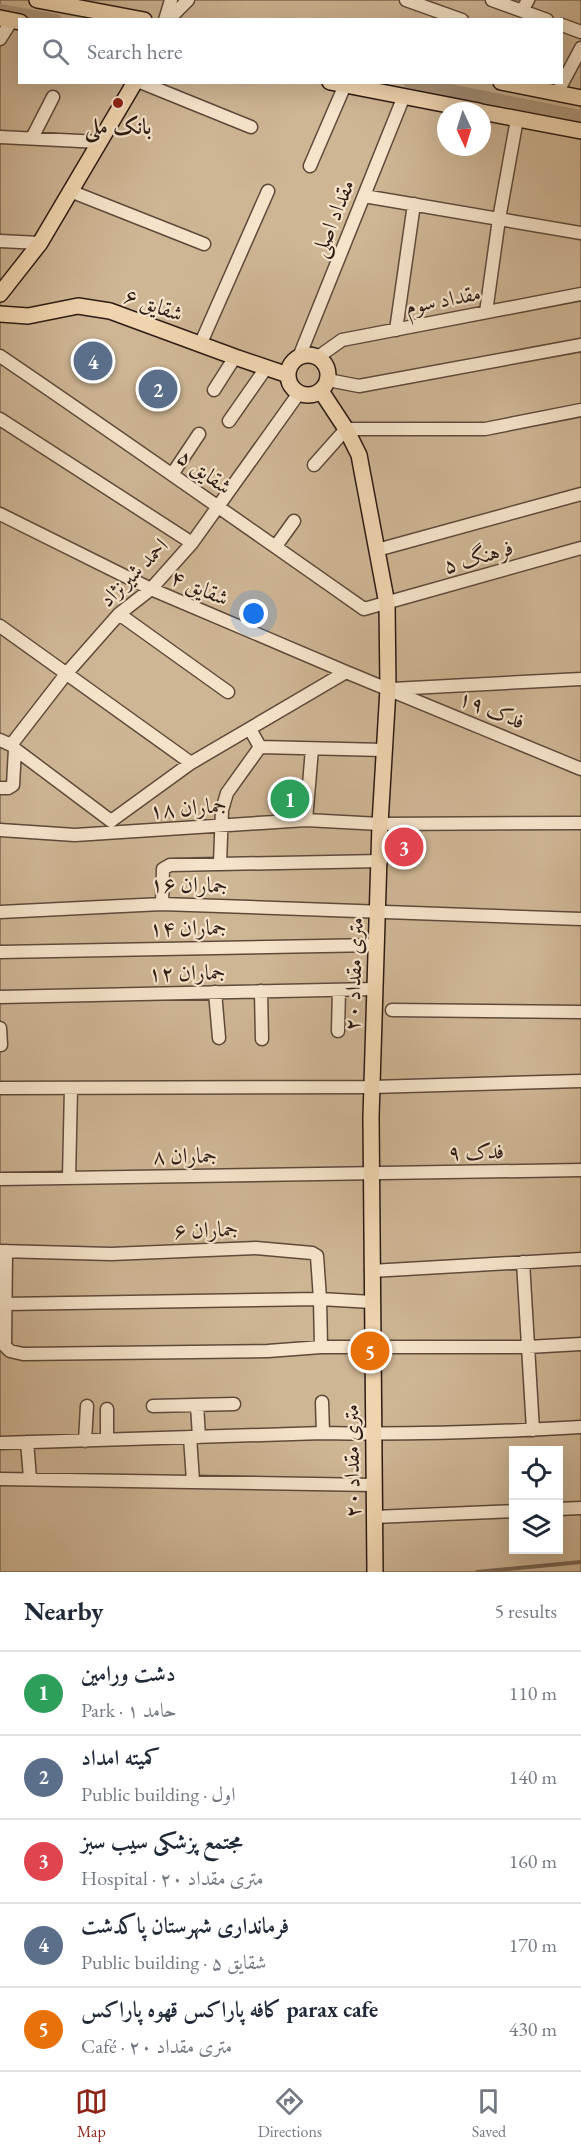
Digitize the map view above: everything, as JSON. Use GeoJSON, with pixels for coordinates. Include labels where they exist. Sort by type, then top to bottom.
{"type":"FeatureCollection","features":[{"type":"Feature","properties":{"kind":"main road"},"geometry":{"type":"LineString","coordinates":[[37,0],[133,18]]}},
{"type":"Feature","properties":{"kind":"main road"},"geometry":{"type":"LineString","coordinates":[[0,294],[40,243],[136,84]]}},
{"type":"Feature","properties":{"kind":"main road"},"geometry":{"type":"LineString","coordinates":[[340,84],[437,102]]}},
{"type":"Feature","properties":{"kind":"main road"},"geometry":{"type":"LineString","coordinates":[[511,84],[581,98]]}},
{"type":"Feature","properties":{"kind":"main road"},"geometry":{"type":"LineString","coordinates":[[491,113],[581,131]]}},
{"type":"Feature","properties":{"kind":"main road","name":"شقایق ۶"},"geometry":{"type":"LineString","coordinates":[[0,314],[28,316],[78,306],[110,311],[288,375]]}},
{"type":"Feature","properties":{"kind":"main road"},"geometry":{"type":"LineString","coordinates":[[312,354],[318,357],[327,366],[324,385],[306,395],[299,393],[289,382],[288,375],[293,361],[312,354]]}},
{"type":"Feature","properties":{"kind":"main road","name":"۲۰ متری مقداد"},"geometry":{"type":"LineString","coordinates":[[324,385],[359,455],[387,604],[388,689],[380,824],[381,861],[372,1087],[371,1271],[375,1570]]}},
{"type":"Feature","properties":{"kind":"street"},"geometry":{"type":"LineString","coordinates":[[167,18],[171,0]]}},
{"type":"Feature","properties":{"kind":"street"},"geometry":{"type":"LineString","coordinates":[[169,18],[188,0]]}},
{"type":"Feature","properties":{"kind":"street"},"geometry":{"type":"LineString","coordinates":[[406,0],[456,18]]}},
{"type":"Feature","properties":{"kind":"street"},"geometry":{"type":"LineString","coordinates":[[492,0],[525,5],[544,18]]}},
{"type":"Feature","properties":{"kind":"street"},"geometry":{"type":"LineString","coordinates":[[0,39],[10,20]]}},
{"type":"Feature","properties":{"kind":"street"},"geometry":{"type":"LineString","coordinates":[[563,26],[581,32]]}},
{"type":"Feature","properties":{"kind":"street"},"geometry":{"type":"LineString","coordinates":[[563,82],[581,48]]}},
{"type":"Feature","properties":{"kind":"street"},"geometry":{"type":"LineString","coordinates":[[563,56],[575,60]]}},
{"type":"Feature","properties":{"kind":"street"},"geometry":{"type":"LineString","coordinates":[[142,84],[251,127]]}},
{"type":"Feature","properties":{"kind":"street"},"geometry":{"type":"LineString","coordinates":[[557,93],[562,84]]}},
{"type":"Feature","properties":{"kind":"street"},"geometry":{"type":"LineString","coordinates":[[309,166],[345,85]]}},
{"type":"Feature","properties":{"kind":"street","name":"مقداد اصلی"},"geometry":{"type":"LineString","coordinates":[[299,357],[404,96]]}},
{"type":"Feature","properties":{"kind":"street"},"geometry":{"type":"LineString","coordinates":[[32,138],[53,97]]}},
{"type":"Feature","properties":{"kind":"street"},"geometry":{"type":"LineString","coordinates":[[486,312],[499,219],[517,119]]}},
{"type":"Feature","properties":{"kind":"street"},"geometry":{"type":"LineString","coordinates":[[0,137],[99,142]]}},
{"type":"Feature","properties":{"kind":"street"},"geometry":{"type":"LineString","coordinates":[[200,345],[268,190]]}},
{"type":"Feature","properties":{"kind":"street"},"geometry":{"type":"LineString","coordinates":[[70,191],[204,244]]}},
{"type":"Feature","properties":{"kind":"street"},"geometry":{"type":"LineString","coordinates":[[364,196],[581,233]]}},
{"type":"Feature","properties":{"kind":"street"},"geometry":{"type":"LineString","coordinates":[[396,330],[414,204]]}},
{"type":"Feature","properties":{"kind":"street"},"geometry":{"type":"LineString","coordinates":[[0,241],[40,243]]}},
{"type":"Feature","properties":{"kind":"street","name":"مقداد سوم"},"geometry":{"type":"LineString","coordinates":[[318,357],[342,340],[581,294]]}},
{"type":"Feature","properties":{"kind":"street"},"geometry":{"type":"LineString","coordinates":[[324,385],[359,386],[581,345]]}},
{"type":"Feature","properties":{"kind":"street","name":"شقایق ۵"},"geometry":{"type":"LineString","coordinates":[[0,356],[173,473],[364,609],[387,604]]}},
{"type":"Feature","properties":{"kind":"street"},"geometry":{"type":"LineString","coordinates":[[214,390],[235,357]]}},
{"type":"Feature","properties":{"kind":"street"},"geometry":{"type":"LineString","coordinates":[[229,421],[266,369]]}},
{"type":"Feature","properties":{"kind":"street","name":"احمد شیرنژاد"},"geometry":{"type":"LineString","coordinates":[[6,744],[119,614],[151,589],[192,543],[299,393]]}},
{"type":"Feature","properties":{"kind":"street"},"geometry":{"type":"LineString","coordinates":[[314,465],[346,429],[485,429],[581,410]]}},
{"type":"Feature","properties":{"kind":"street"},"geometry":{"type":"LineString","coordinates":[[0,419],[192,543]]}},
{"type":"Feature","properties":{"kind":"street"},"geometry":{"type":"LineString","coordinates":[[173,473],[199,434]]}},
{"type":"Feature","properties":{"kind":"street"},"geometry":{"type":"LineString","coordinates":[[377,550],[581,494]]}},
{"type":"Feature","properties":{"kind":"street","name":"شقایق ۴"},"geometry":{"type":"LineString","coordinates":[[0,514],[151,589],[388,689]]}},
{"type":"Feature","properties":{"kind":"street"},"geometry":{"type":"LineString","coordinates":[[276,546],[294,521]]}},
{"type":"Feature","properties":{"kind":"street","name":"فرهنگ ۵"},"geometry":{"type":"LineString","coordinates":[[387,604],[581,548]]}},
{"type":"Feature","properties":{"kind":"street"},"geometry":{"type":"LineString","coordinates":[[119,614],[228,692]]}},
{"type":"Feature","properties":{"kind":"street"},"geometry":{"type":"LineString","coordinates":[[0,626],[191,763]]}},
{"type":"Feature","properties":{"kind":"street"},"geometry":{"type":"LineString","coordinates":[[6,744],[112,827],[191,763],[346,672]]}},
{"type":"Feature","properties":{"kind":"street"},"geometry":{"type":"LineString","coordinates":[[388,689],[581,680]]}},
{"type":"Feature","properties":{"kind":"street","name":"فدک ۱۹"},"geometry":{"type":"LineString","coordinates":[[388,689],[581,769]]}},
{"type":"Feature","properties":{"kind":"street"},"geometry":{"type":"LineString","coordinates":[[250,729],[260,747]]}},
{"type":"Feature","properties":{"kind":"street"},"geometry":{"type":"LineString","coordinates":[[0,788],[8,788],[12,785],[6,744]]}},
{"type":"Feature","properties":{"kind":"street"},"geometry":{"type":"LineString","coordinates":[[260,747],[384,750]]}},
{"type":"Feature","properties":{"kind":"street"},"geometry":{"type":"LineString","coordinates":[[220,863],[221,824],[227,793],[260,747]]}},
{"type":"Feature","properties":{"kind":"street"},"geometry":{"type":"LineString","coordinates":[[306,820],[312,749]]}},
{"type":"Feature","properties":{"kind":"street","name":"جماران ۱۸"},"geometry":{"type":"LineString","coordinates":[[0,831],[75,836],[112,827],[181,830],[221,824],[306,820],[380,824],[581,823]]}},
{"type":"Feature","properties":{"kind":"street"},"geometry":{"type":"LineString","coordinates":[[162,904],[165,866],[381,861]]}},
{"type":"Feature","properties":{"kind":"street","name":"جماران ۱۶"},"geometry":{"type":"LineString","coordinates":[[0,912],[162,904],[581,919]]}},
{"type":"Feature","properties":{"kind":"street","name":"جماران ۱۴"},"geometry":{"type":"LineString","coordinates":[[0,952],[376,945]]}},
{"type":"Feature","properties":{"kind":"street","name":"جماران ۱۲"},"geometry":{"type":"LineString","coordinates":[[0,997],[375,989]]}},
{"type":"Feature","properties":{"kind":"street"},"geometry":{"type":"LineString","coordinates":[[338,1031],[339,990]]}},
{"type":"Feature","properties":{"kind":"street"},"geometry":{"type":"LineString","coordinates":[[261,991],[262,1038]]}},
{"type":"Feature","properties":{"kind":"street"},"geometry":{"type":"LineString","coordinates":[[215,992],[219,1038]]}},
{"type":"Feature","properties":{"kind":"street"},"geometry":{"type":"LineString","coordinates":[[392,1010],[581,1012]]}},
{"type":"Feature","properties":{"kind":"street"},"geometry":{"type":"LineString","coordinates":[[0,1028],[1,1045]]}},
{"type":"Feature","properties":{"kind":"street"},"geometry":{"type":"LineString","coordinates":[[0,1088],[372,1087],[581,1081]]}},
{"type":"Feature","properties":{"kind":"street"},"geometry":{"type":"LineString","coordinates":[[69,1178],[71,1088]]}},
{"type":"Feature","properties":{"kind":"street","name":"فدک ۹"},"geometry":{"type":"LineString","coordinates":[[371,1173],[581,1170]]}},
{"type":"Feature","properties":{"kind":"street","name":"جماران ۸"},"geometry":{"type":"LineString","coordinates":[[0,1179],[371,1173]]}},
{"type":"Feature","properties":{"kind":"street","name":"جماران ۶"},"geometry":{"type":"LineString","coordinates":[[3,1251],[111,1254],[256,1248],[312,1253],[317,1256],[320,1299]]}},
{"type":"Feature","properties":{"kind":"street"},"geometry":{"type":"LineString","coordinates":[[3,1251],[6,1350],[23,1354],[268,1351],[321,1347],[528,1347],[581,1344]]}},
{"type":"Feature","properties":{"kind":"street"},"geometry":{"type":"LineString","coordinates":[[371,1271],[581,1259]]}},
{"type":"Feature","properties":{"kind":"street"},"geometry":{"type":"LineString","coordinates":[[524,1262],[533,1430]]}},
{"type":"Feature","properties":{"kind":"street"},"geometry":{"type":"LineString","coordinates":[[5,1304],[320,1299],[372,1302]]}},
{"type":"Feature","properties":{"kind":"street"},"geometry":{"type":"LineString","coordinates":[[320,1299],[321,1347]]}},
{"type":"Feature","properties":{"kind":"street"},"geometry":{"type":"LineString","coordinates":[[322,1402],[324,1433]]}},
{"type":"Feature","properties":{"kind":"street"},"geometry":{"type":"LineString","coordinates":[[153,1406],[234,1404]]}},
{"type":"Feature","properties":{"kind":"street"},"geometry":{"type":"LineString","coordinates":[[193,1481],[197,1405]]}},
{"type":"Feature","properties":{"kind":"street"},"geometry":{"type":"LineString","coordinates":[[85,1441],[87,1406]]}},
{"type":"Feature","properties":{"kind":"street"},"geometry":{"type":"LineString","coordinates":[[107,1409],[107,1440]]}},
{"type":"Feature","properties":{"kind":"street"},"geometry":{"type":"LineString","coordinates":[[0,1443],[581,1427]]}},
{"type":"Feature","properties":{"kind":"street"},"geometry":{"type":"LineString","coordinates":[[27,1442],[30,1478]]}},
{"type":"Feature","properties":{"kind":"street"},"geometry":{"type":"LineString","coordinates":[[0,1479],[373,1485]]}},
{"type":"Feature","properties":{"kind":"street"},"geometry":{"type":"LineString","coordinates":[[563,1509],[581,1508]]}},
{"type":"Feature","properties":{"kind":"street"},"geometry":{"type":"LineString","coordinates":[[374,1517],[509,1511]]}},
{"type":"Feature","properties":{"kind":"shaded area"},"geometry":{"type":"Polygon","coordinates":[[[0,0],[581,0],[581,1572],[0,1572],[0,0]]]}},
{"type":"Feature","properties":{"kind":"waterway"},"geometry":{"type":"LineString","coordinates":[[0,10],[45,18]]}},
{"type":"Feature","properties":{"kind":"waterway"},"geometry":{"type":"LineString","coordinates":[[419,84],[581,116]]}},
{"type":"Feature","properties":{"kind":"waterway"},"geometry":{"type":"LineString","coordinates":[[477,1572],[581,1562]]}},
{"type":"Feature","properties":{"kind":"place","name":"بانک ملی"},"geometry":{"type":"Point","coordinates":[118,103]}},
{"type":"Feature","properties":{"kind":"place","name":"فرمانداری شهرستان پاکدشت"},"geometry":{"type":"Point","coordinates":[93,361]}},
{"type":"Feature","properties":{"kind":"place","name":"کمیته امداد"},"geometry":{"type":"Point","coordinates":[158,389]}},
{"type":"Feature","properties":{"kind":"place","name":"دشت ورامین"},"geometry":{"type":"Point","coordinates":[290,799]}},
{"type":"Feature","properties":{"kind":"place","name":"مجتمع پزشکی سیب سبز"},"geometry":{"type":"Point","coordinates":[404,847]}},
{"type":"Feature","properties":{"kind":"place","name":"کافه پاراکس قهوه پاراکس parax cafe"},"geometry":{"type":"Point","coordinates":[370,1351]}}]}
